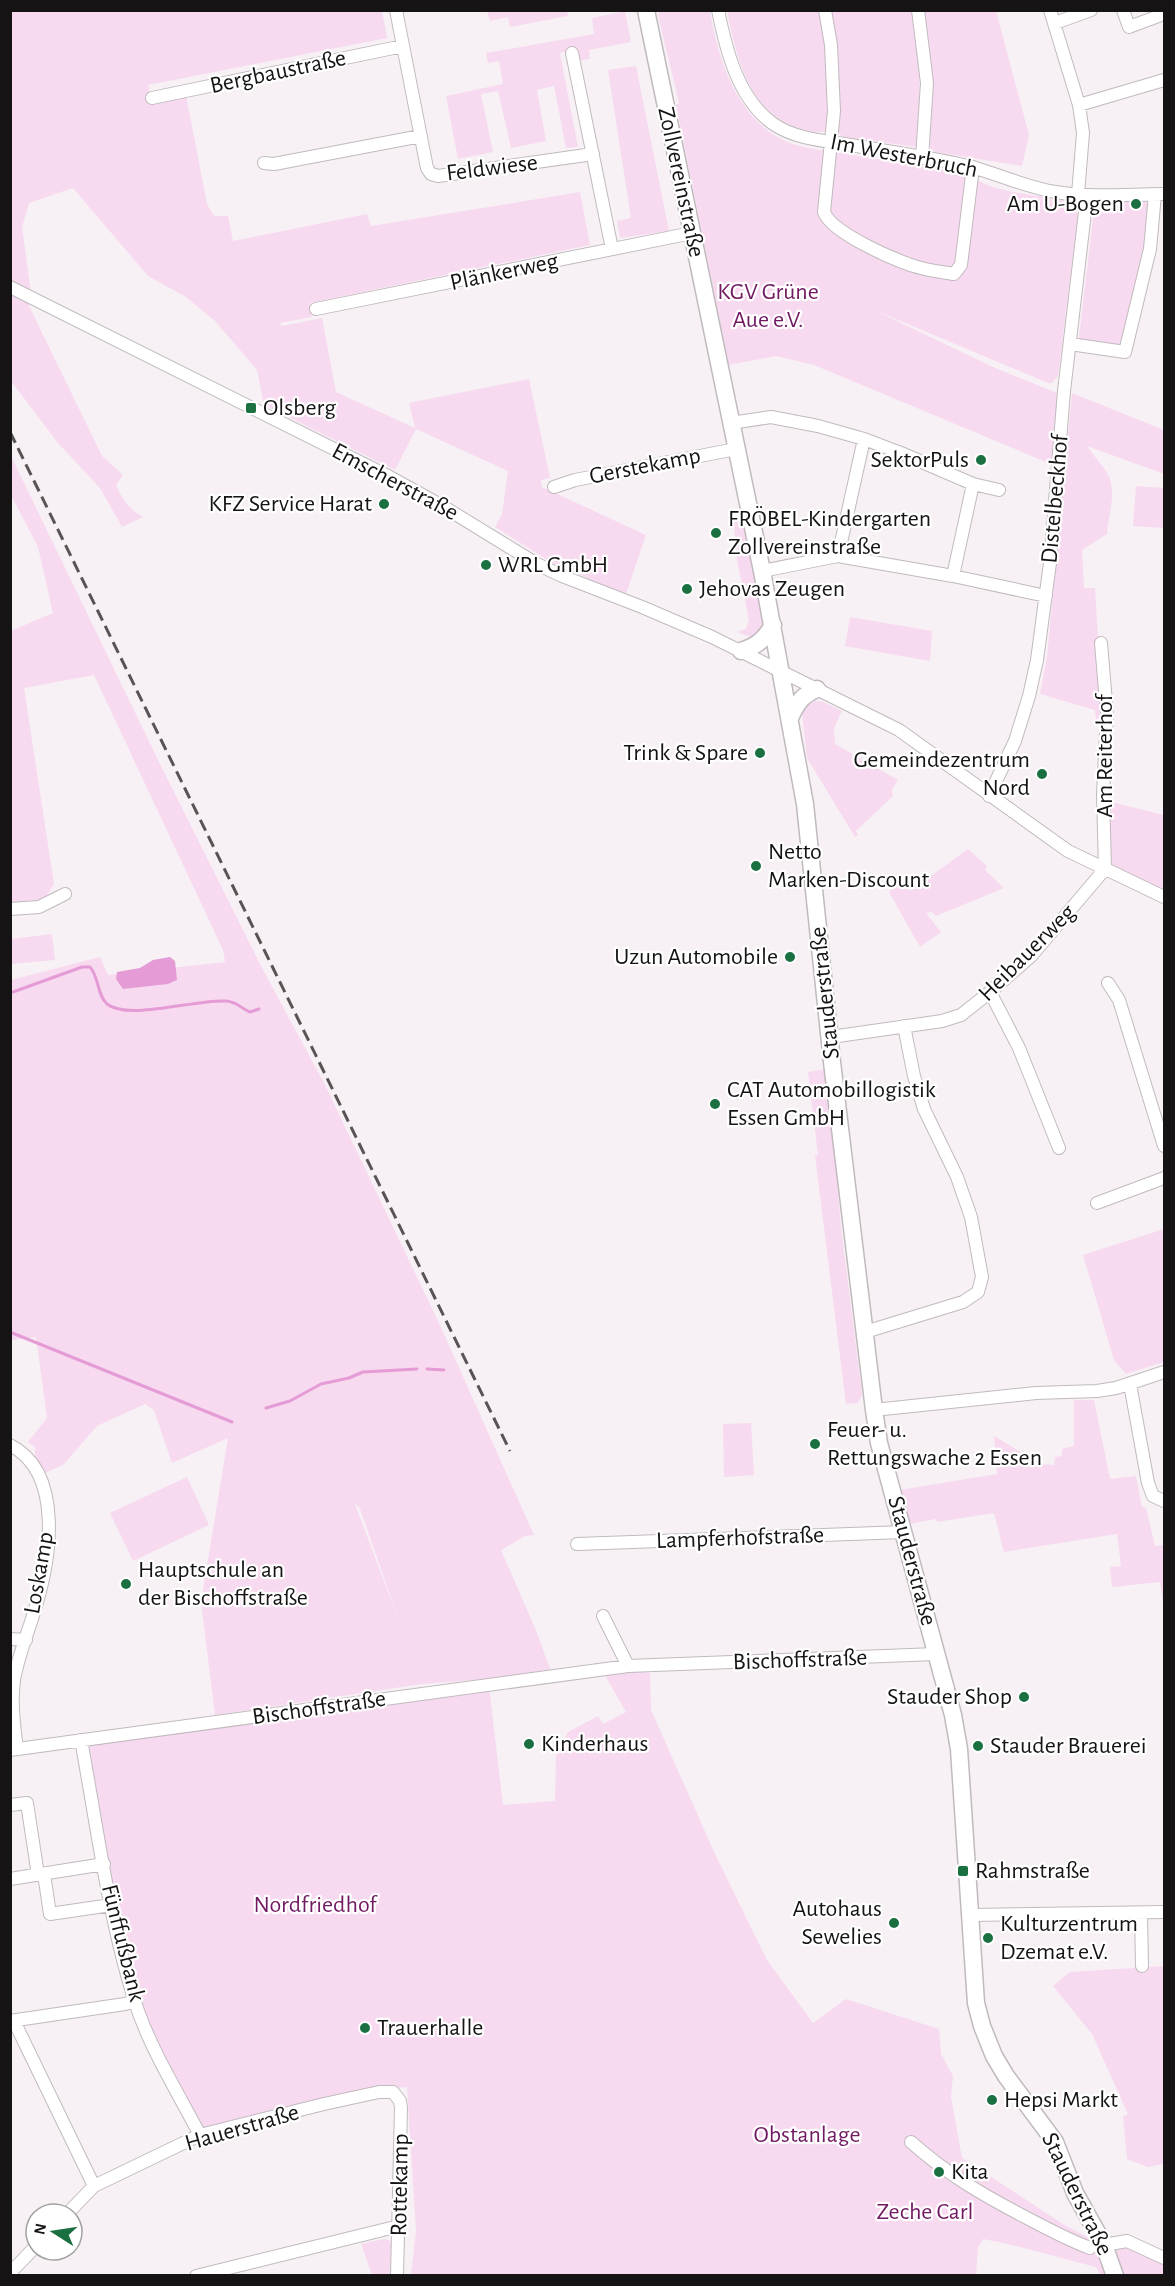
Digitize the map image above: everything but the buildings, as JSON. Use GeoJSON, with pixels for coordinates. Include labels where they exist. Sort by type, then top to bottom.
{"type":"FeatureCollection","features":[{"type":"Feature","properties":{"kind":"main road","name":"Zollvereinstraße"},"geometry":{"type":"LineString","coordinates":[[646,10],[782,671]]}},
{"type":"Feature","properties":{"kind":"main road"},"geometry":{"type":"LineString","coordinates":[[741,651],[754,647],[765,638],[773,624]]}},
{"type":"Feature","properties":{"kind":"main road","name":"Stauderstraße"},"geometry":{"type":"LineString","coordinates":[[782,671],[809,832],[873,1410],[879,1443],[953,1715],[959,1749],[976,2003],[988,2044],[1000,2068],[1055,2142],[1097,2246],[1115,2276]]}},
{"type":"Feature","properties":{"kind":"main road"},"geometry":{"type":"LineString","coordinates":[[790,718],[798,701],[807,693],[818,689]]}},
{"type":"Feature","properties":{"kind":"street","name":"Feldwiese"},"geometry":{"type":"LineString","coordinates":[[396,10],[428,168],[432,174],[438,176],[593,154]]}},
{"type":"Feature","properties":{"kind":"street","name":"Im Westerbruch"},"geometry":{"type":"LineString","coordinates":[[718,10],[736,74],[748,97],[762,114],[786,131],[832,142],[973,167],[1026,186],[1083,194],[1160,194]]}},
{"type":"Feature","properties":{"kind":"street"},"geometry":{"type":"LineString","coordinates":[[825,10],[834,86],[832,142],[824,212],[827,220],[853,238],[887,255],[920,268],[954,274],[961,266],[973,167]]}},
{"type":"Feature","properties":{"kind":"street"},"geometry":{"type":"LineString","coordinates":[[918,10],[927,83],[922,158]]}},
{"type":"Feature","properties":{"kind":"street","name":"Distelbeckhof"},"geometry":{"type":"LineString","coordinates":[[989,796],[1015,741],[1037,660],[1046,596],[1083,194],[1083,133],[1079,105],[1050,10]]}},
{"type":"Feature","properties":{"kind":"street"},"geometry":{"type":"LineString","coordinates":[[1055,23],[1091,10]]}},
{"type":"Feature","properties":{"kind":"street"},"geometry":{"type":"LineString","coordinates":[[1123,10],[1130,27],[1143,16],[1164,14]]}},
{"type":"Feature","properties":{"kind":"street","name":"Bergbaustraße"},"geometry":{"type":"LineString","coordinates":[[152,98],[403,46]]}},
{"type":"Feature","properties":{"kind":"street"},"geometry":{"type":"LineString","coordinates":[[572,53],[612,249]]}},
{"type":"Feature","properties":{"kind":"street"},"geometry":{"type":"LineString","coordinates":[[1079,105],[1164,80]]}},
{"type":"Feature","properties":{"kind":"street","name":"Feldwiese"},"geometry":{"type":"LineString","coordinates":[[264,163],[274,164],[421,136]]}},
{"type":"Feature","properties":{"kind":"street"},"geometry":{"type":"LineString","coordinates":[[1070,344],[1125,352],[1148,260],[1160,194]]}},
{"type":"Feature","properties":{"kind":"street","name":"Plänkerweg"},"geometry":{"type":"LineString","coordinates":[[316,309],[692,234]]}},
{"type":"Feature","properties":{"kind":"street","name":"Emscherstraße"},"geometry":{"type":"LineString","coordinates":[[10,287],[386,475],[444,507],[537,564],[662,615],[741,651],[899,730],[1068,851],[1164,897]]}},
{"type":"Feature","properties":{"kind":"street"},"geometry":{"type":"LineString","coordinates":[[731,423],[771,417],[784,418],[864,439],[974,484],[999,490]]}},
{"type":"Feature","properties":{"kind":"street"},"geometry":{"type":"LineString","coordinates":[[838,556],[864,439]]}},
{"type":"Feature","properties":{"kind":"street","name":"Gerstekamp"},"geometry":{"type":"LineString","coordinates":[[554,487],[575,480],[736,449]]}},
{"type":"Feature","properties":{"kind":"street"},"geometry":{"type":"LineString","coordinates":[[953,576],[974,484]]}},
{"type":"Feature","properties":{"kind":"street"},"geometry":{"type":"LineString","coordinates":[[762,571],[838,556],[953,576],[1046,596]]}},
{"type":"Feature","properties":{"kind":"street","name":"Am Reiterhof"},"geometry":{"type":"LineString","coordinates":[[1101,643],[1107,714],[1103,795],[1105,869]]}},
{"type":"Feature","properties":{"kind":"street","name":"Heibauerweg"},"geometry":{"type":"LineString","coordinates":[[831,1038],[953,1018],[968,1010],[1031,956],[1105,869]]}},
{"type":"Feature","properties":{"kind":"street"},"geometry":{"type":"LineString","coordinates":[[10,909],[39,907],[65,894]]}},
{"type":"Feature","properties":{"kind":"street"},"geometry":{"type":"LineString","coordinates":[[1108,983],[1119,1000],[1164,1146]]}},
{"type":"Feature","properties":{"kind":"street"},"geometry":{"type":"LineString","coordinates":[[990,992],[1019,1048],[1059,1148]]}},
{"type":"Feature","properties":{"kind":"street"},"geometry":{"type":"LineString","coordinates":[[865,1332],[963,1302],[978,1292],[982,1277],[971,1217],[957,1177],[924,1109],[914,1076],[904,1026]]}},
{"type":"Feature","properties":{"kind":"street"},"geometry":{"type":"LineString","coordinates":[[1097,1203],[1164,1178]]}},
{"type":"Feature","properties":{"kind":"street"},"geometry":{"type":"LineString","coordinates":[[873,1410],[1036,1393],[1097,1390],[1130,1384],[1164,1371]]}},
{"type":"Feature","properties":{"kind":"street"},"geometry":{"type":"LineString","coordinates":[[1130,1384],[1148,1484],[1154,1496],[1164,1501]]}},
{"type":"Feature","properties":{"kind":"street","name":"Loskamp"},"geometry":{"type":"LineString","coordinates":[[10,1445],[24,1453],[42,1479],[48,1512],[46,1564],[36,1609],[14,1678],[14,1749]]}},
{"type":"Feature","properties":{"kind":"street","name":"Lampferhofstraße"},"geometry":{"type":"LineString","coordinates":[[577,1544],[904,1532]]}},
{"type":"Feature","properties":{"kind":"street"},"geometry":{"type":"LineString","coordinates":[[603,1616],[628,1666]]}},
{"type":"Feature","properties":{"kind":"street"},"geometry":{"type":"LineString","coordinates":[[10,1639],[26,1640]]}},
{"type":"Feature","properties":{"kind":"street","name":"Bischoffstraße"},"geometry":{"type":"LineString","coordinates":[[14,1749],[628,1666],[936,1654]]}},
{"type":"Feature","properties":{"kind":"street","name":"Fünffußbank"},"geometry":{"type":"LineString","coordinates":[[81,1740],[111,1905],[135,2001],[147,2032],[200,2135]]}},
{"type":"Feature","properties":{"kind":"street"},"geometry":{"type":"LineString","coordinates":[[10,1805],[27,1803],[50,1914],[111,1905]]}},
{"type":"Feature","properties":{"kind":"street"},"geometry":{"type":"LineString","coordinates":[[10,1879],[104,1864]]}},
{"type":"Feature","properties":{"kind":"street"},"geometry":{"type":"LineString","coordinates":[[971,1915],[1164,1912]]}},
{"type":"Feature","properties":{"kind":"street"},"geometry":{"type":"LineString","coordinates":[[1141,1913],[1142,1966]]}},
{"type":"Feature","properties":{"kind":"street"},"geometry":{"type":"LineString","coordinates":[[94,2187],[12,2021],[135,2001]]}},
{"type":"Feature","properties":{"kind":"street","name":"Hauerstraße"},"geometry":{"type":"LineString","coordinates":[[79,2202],[94,2187],[200,2135],[379,2092],[393,2092],[397,2096]]}},
{"type":"Feature","properties":{"kind":"street","name":"Rottekamp"},"geometry":{"type":"LineString","coordinates":[[397,2096],[401,2108],[397,2276]]}},
{"type":"Feature","properties":{"kind":"street"},"geometry":{"type":"LineString","coordinates":[[911,2142],[954,2178],[1057,2234],[1097,2246],[1132,2242],[1164,2258]]}},
{"type":"Feature","properties":{"kind":"street"},"geometry":{"type":"LineString","coordinates":[[196,2276],[399,2226]]}},
{"type":"Feature","properties":{"kind":"street"},"geometry":{"type":"LineString","coordinates":[[10,2273],[24,2258]]}},
{"type":"Feature","properties":{"kind":"green space"},"geometry":{"type":"Polygon","coordinates":[[[10,11],[382,11],[387,38],[148,85],[152,102],[186,95],[207,204],[214,216],[228,216],[233,241],[367,214],[371,226],[580,192],[590,245],[310,303],[312,317],[280,323],[282,326],[322,318],[336,392],[415,428],[409,403],[529,379],[550,478],[541,480],[542,487],[646,535],[625,597],[557,566],[495,527],[502,514],[508,471],[416,429],[395,470],[264,405],[257,370],[215,321],[186,297],[148,276],[73,188],[29,203],[22,227],[31,293],[11,283],[10,11]]]}},
{"type":"Feature","properties":{"kind":"green space"},"geometry":{"type":"Polygon","coordinates":[[[487,11],[567,11],[568,16],[510,27],[508,17],[490,21],[487,11]]]}},
{"type":"Feature","properties":{"kind":"green space"},"geometry":{"type":"Polygon","coordinates":[[[625,11],[631,42],[589,50],[590,59],[577,61],[569,51],[560,53],[578,147],[566,148],[554,86],[537,90],[546,141],[511,148],[498,91],[481,94],[493,152],[458,159],[446,96],[503,84],[499,61],[488,63],[486,53],[594,34],[592,18],[625,11]]]}},
{"type":"Feature","properties":{"kind":"green space","name":"KGV Grüne Aue e.V."},"geometry":{"type":"Polygon","coordinates":[[[660,11],[710,11],[719,49],[733,88],[757,121],[772,134],[790,143],[813,149],[967,173],[991,186],[1074,204],[1078,214],[1058,376],[1052,383],[872,309],[993,367],[1057,393],[1053,465],[814,365],[776,356],[729,365],[676,105],[679,103],[658,15],[660,11]]]}},
{"type":"Feature","properties":{"kind":"green space"},"geometry":{"type":"Polygon","coordinates":[[[727,11],[820,11],[828,70],[829,101],[826,131],[809,131],[799,128],[782,121],[768,110],[748,81],[735,46],[727,11]]]}},
{"type":"Feature","properties":{"kind":"green space"},"geometry":{"type":"Polygon","coordinates":[[[831,11],[913,11],[920,65],[918,145],[916,147],[843,137],[839,134],[839,71],[831,11]]]}},
{"type":"Feature","properties":{"kind":"green space"},"geometry":{"type":"Polygon","coordinates":[[[924,11],[996,11],[1029,135],[1022,166],[935,152],[930,148],[931,108],[924,11]]]}},
{"type":"Feature","properties":{"kind":"green space"},"geometry":{"type":"Polygon","coordinates":[[[636,66],[669,231],[620,238],[617,221],[631,218],[608,70],[636,66]]]}},
{"type":"Feature","properties":{"kind":"green space"},"geometry":{"type":"Polygon","coordinates":[[[1102,201],[1146,202],[1149,205],[1148,236],[1119,346],[1082,341],[1079,337],[1094,210],[1097,203],[1102,201]]]}},
{"type":"Feature","properties":{"kind":"green space"},"geometry":{"type":"Polygon","coordinates":[[[10,291],[30,300],[29,306],[102,456],[123,475],[116,485],[124,500],[143,517],[122,527],[100,488],[58,443],[11,381],[10,291]]]}},
{"type":"Feature","properties":{"kind":"green space"},"geometry":{"type":"Polygon","coordinates":[[[1072,393],[1164,430],[1164,474],[1087,446],[1107,473],[1112,487],[1107,534],[1082,550],[1084,588],[1095,588],[1103,722],[1096,724],[1095,710],[1040,694],[1047,657],[1072,393]]]}},
{"type":"Feature","properties":{"kind":"green space"},"geometry":{"type":"Polygon","coordinates":[[[11,456],[159,762],[261,966],[324,1083],[440,1325],[534,1535],[525,1536],[501,1550],[552,1674],[422,1684],[215,1715],[201,1602],[228,1438],[172,1463],[154,1410],[145,1404],[97,1426],[63,1465],[45,1473],[35,1455],[35,1447],[28,1442],[47,1418],[36,1337],[11,1340],[11,980],[100,957],[108,975],[225,962],[223,950],[94,675],[24,688],[54,884],[41,905],[11,908],[11,631],[53,613],[38,547],[11,495],[11,456]],[[355,1503],[399,1621],[360,1509],[355,1503]]]}},
{"type":"Feature","properties":{"kind":"green space"},"geometry":{"type":"Polygon","coordinates":[[[1136,486],[1164,488],[1164,528],[1133,526],[1136,486]]]}},
{"type":"Feature","properties":{"kind":"green space"},"geometry":{"type":"Polygon","coordinates":[[[734,522],[743,522],[746,533],[763,616],[763,628],[754,638],[737,632],[746,629],[749,620],[736,555],[734,522]]]}},
{"type":"Feature","properties":{"kind":"green space"},"geometry":{"type":"Polygon","coordinates":[[[850,617],[932,631],[930,661],[845,646],[850,617]]]}},
{"type":"Feature","properties":{"kind":"green space"},"geometry":{"type":"Polygon","coordinates":[[[815,701],[823,702],[842,711],[834,728],[835,744],[898,780],[892,790],[893,796],[856,831],[858,835],[855,837],[807,758],[802,713],[806,706],[815,701]]]}},
{"type":"Feature","properties":{"kind":"green space"},"geometry":{"type":"Polygon","coordinates":[[[1107,801],[1164,815],[1164,891],[1112,866],[1107,801]]]}},
{"type":"Feature","properties":{"kind":"green space"},"geometry":{"type":"Polygon","coordinates":[[[968,849],[987,866],[985,870],[1004,888],[936,916],[932,912],[926,913],[941,932],[920,947],[889,892],[902,880],[910,891],[968,849]]]}},
{"type":"Feature","properties":{"kind":"green space"},"geometry":{"type":"Polygon","coordinates":[[[52,934],[55,960],[11,964],[11,939],[52,934]]]}},
{"type":"Feature","properties":{"kind":"green space"},"geometry":{"type":"Polygon","coordinates":[[[826,1069],[842,1236],[862,1394],[858,1403],[846,1404],[815,1155],[818,1155],[808,1072],[826,1069]]]}},
{"type":"Feature","properties":{"kind":"green space"},"geometry":{"type":"Polygon","coordinates":[[[1164,1229],[1164,1362],[1126,1374],[1114,1360],[1083,1255],[1164,1229]]]}},
{"type":"Feature","properties":{"kind":"green space"},"geometry":{"type":"Polygon","coordinates":[[[1074,1400],[1094,1400],[1110,1479],[1136,1476],[1142,1507],[1146,1508],[1155,1546],[1163,1545],[1164,1611],[1160,1582],[1112,1587],[1110,1567],[1121,1566],[1117,1534],[1004,1552],[994,1513],[909,1524],[900,1490],[997,1474],[994,1436],[1041,1464],[1054,1465],[1055,1457],[1062,1456],[1062,1449],[1074,1446],[1074,1400]]]}},
{"type":"Feature","properties":{"kind":"green space"},"geometry":{"type":"Polygon","coordinates":[[[751,1423],[754,1475],[724,1477],[723,1424],[751,1423]]]}},
{"type":"Feature","properties":{"kind":"green space"},"geometry":{"type":"Polygon","coordinates":[[[187,1477],[209,1525],[133,1561],[110,1513],[187,1477]]]}},
{"type":"Feature","properties":{"kind":"green space","name":"Nordfriedhof"},"geometry":{"type":"Polygon","coordinates":[[[602,1670],[650,1673],[651,1710],[715,1854],[767,1960],[813,2023],[846,1999],[939,2029],[941,2054],[953,2076],[951,2097],[962,2158],[1063,2224],[1104,2246],[1115,2275],[1100,2275],[1096,2267],[983,2239],[978,2248],[976,2275],[411,2275],[416,2231],[407,2087],[374,2090],[200,2135],[149,2033],[124,1954],[84,1742],[489,1686],[503,1805],[555,1801],[556,1757],[568,1732],[598,1716],[603,1724],[626,1712],[602,1670]]]}},
{"type":"Feature","properties":{"kind":"green space"},"geometry":{"type":"Polygon","coordinates":[[[1164,1966],[1164,2164],[1148,2167],[1127,2159],[1123,2116],[1128,2114],[1092,2034],[1053,1986],[1070,1972],[1164,1966]]]}},
{"type":"Feature","properties":{"kind":"green space"},"geometry":{"type":"Polygon","coordinates":[[[389,2240],[391,2244],[390,2275],[372,2275],[361,2244],[389,2240]]]}},
{"type":"Feature","properties":{"kind":"green space"},"geometry":{"type":"Polygon","coordinates":[[[1119,2243],[1164,2260],[1164,2275],[1116,2275],[1105,2246],[1119,2243]]]}},
{"type":"Feature","properties":{"kind":"shaded area"},"geometry":{"type":"Polygon","coordinates":[[[170,957],[175,961],[177,980],[168,984],[123,989],[116,979],[117,972],[140,968],[153,960],[170,957]]]}},
{"type":"Feature","properties":{"kind":"waterway"},"geometry":{"type":"LineString","coordinates":[[13,992],[82,967],[90,967],[104,1000],[117,1009],[146,1010],[213,1001],[230,1002],[250,1012],[259,1009]]}},
{"type":"Feature","properties":{"kind":"waterway"},"geometry":{"type":"LineString","coordinates":[[10,1332],[232,1422]]}},
{"type":"Feature","properties":{"kind":"waterway"},"geometry":{"type":"LineString","coordinates":[[266,1408],[290,1401],[321,1384],[349,1378],[363,1372],[417,1369]]}},
{"type":"Feature","properties":{"kind":"waterway"},"geometry":{"type":"LineString","coordinates":[[427,1369],[444,1370]]}},
{"type":"Feature","properties":{"kind":"railway"},"geometry":{"type":"LineString","coordinates":[[10,432],[510,1451]]}},
{"type":"Feature","properties":{"kind":"place","name":"Am U-Bogen"},"geometry":{"type":"Point","coordinates":[1136,204]}},
{"type":"Feature","properties":{"kind":"place","name":"Olsberg"},"geometry":{"type":"Point","coordinates":[251,408]}},
{"type":"Feature","properties":{"kind":"place","name":"SektorPuls"},"geometry":{"type":"Point","coordinates":[981,460]}},
{"type":"Feature","properties":{"kind":"place","name":"KFZ Service Harat"},"geometry":{"type":"Point","coordinates":[384,504]}},
{"type":"Feature","properties":{"kind":"place","name":"FRÖBEL-Kindergarten Zollvereinstraße"},"geometry":{"type":"Point","coordinates":[716,533]}},
{"type":"Feature","properties":{"kind":"place","name":"WRL GmbH"},"geometry":{"type":"Point","coordinates":[486,565]}},
{"type":"Feature","properties":{"kind":"place","name":"Jehovas Zeugen"},"geometry":{"type":"Point","coordinates":[687,589]}},
{"type":"Feature","properties":{"kind":"place","name":"Trink & Spare"},"geometry":{"type":"Point","coordinates":[760,753]}},
{"type":"Feature","properties":{"kind":"place","name":"Gemeindezentrum Nord"},"geometry":{"type":"Point","coordinates":[1042,774]}},
{"type":"Feature","properties":{"kind":"place","name":"Netto Marken-Discount"},"geometry":{"type":"Point","coordinates":[756,866]}},
{"type":"Feature","properties":{"kind":"place","name":"Uzun Automobile"},"geometry":{"type":"Point","coordinates":[790,957]}},
{"type":"Feature","properties":{"kind":"place","name":"CAT Automobillogistik Essen GmbH"},"geometry":{"type":"Point","coordinates":[715,1104]}},
{"type":"Feature","properties":{"kind":"place","name":"Feuer- u. Rettungswache 2 Essen"},"geometry":{"type":"Point","coordinates":[815,1444]}},
{"type":"Feature","properties":{"kind":"place","name":"Hauptschule an der Bischoffstraße"},"geometry":{"type":"Point","coordinates":[126,1584]}},
{"type":"Feature","properties":{"kind":"place","name":"Stauder Shop"},"geometry":{"type":"Point","coordinates":[1024,1697]}},
{"type":"Feature","properties":{"kind":"place","name":"Kinderhaus"},"geometry":{"type":"Point","coordinates":[529,1744]}},
{"type":"Feature","properties":{"kind":"place","name":"Stauder Brauerei"},"geometry":{"type":"Point","coordinates":[978,1746]}},
{"type":"Feature","properties":{"kind":"place","name":"Rahmstraße"},"geometry":{"type":"Point","coordinates":[963,1871]}},
{"type":"Feature","properties":{"kind":"place","name":"Autohaus Sewelies"},"geometry":{"type":"Point","coordinates":[894,1923]}},
{"type":"Feature","properties":{"kind":"place","name":"Kulturzentrum Dzemat e.V."},"geometry":{"type":"Point","coordinates":[988,1938]}},
{"type":"Feature","properties":{"kind":"place","name":"Trauerhalle"},"geometry":{"type":"Point","coordinates":[365,2028]}},
{"type":"Feature","properties":{"kind":"place","name":"Hepsi Markt"},"geometry":{"type":"Point","coordinates":[992,2100]}},
{"type":"Feature","properties":{"kind":"place","name":"Kita"},"geometry":{"type":"Point","coordinates":[939,2172]}},
{"type":"Feature","properties":{"kind":"park label","name":"Obstanlage"},"geometry":{"type":"Point","coordinates":[807,2135]}},
{"type":"Feature","properties":{"kind":"park label","name":"Zeche Carl"},"geometry":{"type":"Point","coordinates":[925,2212]}}]}
